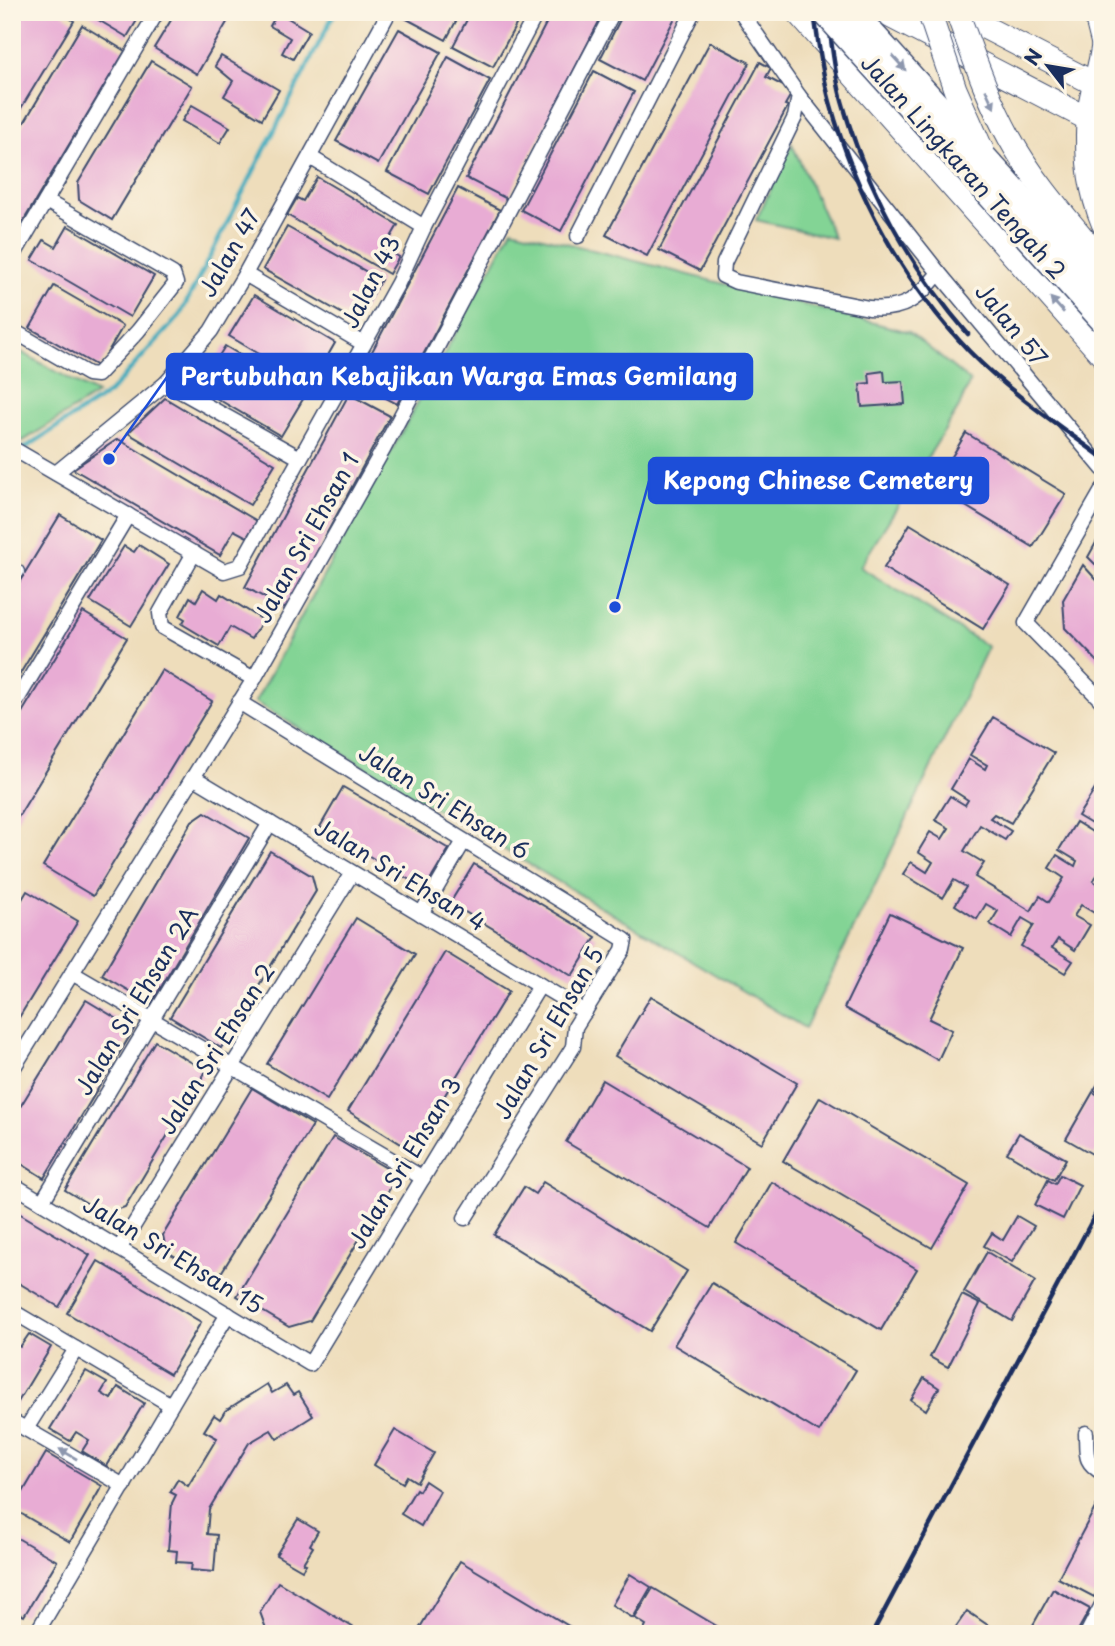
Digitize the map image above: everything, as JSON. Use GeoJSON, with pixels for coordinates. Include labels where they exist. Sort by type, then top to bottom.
{"type":"FeatureCollection","features":[{"type":"Feature","properties":{"kind":"highway","name":"Jalan Lingkaran Tengah 2"},"geometry":{"type":"LineString","coordinates":[[824,12],[1103,321]]}},
{"type":"Feature","properties":{"kind":"highway","name":"Jalan Lingkaran Tengah 2"},"geometry":{"type":"LineString","coordinates":[[852,12],[1103,288]]}},
{"type":"Feature","properties":{"kind":"main road"},"geometry":{"type":"LineString","coordinates":[[797,12],[1103,356]]}},
{"type":"Feature","properties":{"kind":"main road"},"geometry":{"type":"LineString","coordinates":[[852,12],[864,72],[876,103]]}},
{"type":"Feature","properties":{"kind":"main road"},"geometry":{"type":"LineString","coordinates":[[882,12],[1095,126]]}},
{"type":"Feature","properties":{"kind":"main road"},"geometry":{"type":"LineString","coordinates":[[929,12],[955,89],[984,152],[1103,342]]}},
{"type":"Feature","properties":{"kind":"main road"},"geometry":{"type":"LineString","coordinates":[[956,12],[1099,87]]}},
{"type":"Feature","properties":{"kind":"main road"},"geometry":{"type":"LineString","coordinates":[[956,12],[988,96],[1010,139],[1037,181],[1103,262]]}},
{"type":"Feature","properties":{"kind":"main road"},"geometry":{"type":"LineString","coordinates":[[1097,12],[1103,45],[1091,184],[1103,223]]}},
{"type":"Feature","properties":{"kind":"main road"},"geometry":{"type":"LineString","coordinates":[[1097,12],[1103,17]]}},
{"type":"Feature","properties":{"kind":"street"},"geometry":{"type":"LineString","coordinates":[[12,258],[157,12]]}},
{"type":"Feature","properties":{"kind":"street","name":"Jalan 47"},"geometry":{"type":"LineString","coordinates":[[51,471],[166,383],[211,331],[389,12]]}},
{"type":"Feature","properties":{"kind":"street","name":"Jalan 43"},"geometry":{"type":"LineString","coordinates":[[194,553],[224,570],[237,568],[398,283],[537,12]]}},
{"type":"Feature","properties":{"kind":"street","name":"Jalan Sri Ehsan 1"},"geometry":{"type":"LineString","coordinates":[[12,1070],[254,679],[384,448],[613,12]]}},
{"type":"Feature","properties":{"kind":"street"},"geometry":{"type":"LineString","coordinates":[[579,236],[693,12]]}},
{"type":"Feature","properties":{"kind":"street"},"geometry":{"type":"LineString","coordinates":[[741,12],[799,96],[795,117],[724,263],[723,276],[729,280],[891,310],[920,295],[939,273]]}},
{"type":"Feature","properties":{"kind":"street","name":"Jalan 57"},"geometry":{"type":"LineString","coordinates":[[799,96],[939,273],[1103,469]]}},
{"type":"Feature","properties":{"kind":"street"},"geometry":{"type":"LineString","coordinates":[[310,157],[425,227]]}},
{"type":"Feature","properties":{"kind":"street"},"geometry":{"type":"LineString","coordinates":[[12,330],[88,374],[97,375],[138,331],[176,283],[173,274],[46,201]]}},
{"type":"Feature","properties":{"kind":"street"},"geometry":{"type":"LineString","coordinates":[[245,274],[364,344]]}},
{"type":"Feature","properties":{"kind":"street"},"geometry":{"type":"LineString","coordinates":[[166,383],[300,458]]}},
{"type":"Feature","properties":{"kind":"street"},"geometry":{"type":"LineString","coordinates":[[12,448],[194,553],[160,613],[162,627],[254,679]]}},
{"type":"Feature","properties":{"kind":"street"},"geometry":{"type":"LineString","coordinates":[[1103,489],[1026,623],[1103,702]]}},
{"type":"Feature","properties":{"kind":"street"},"geometry":{"type":"LineString","coordinates":[[12,708],[128,515]]}},
{"type":"Feature","properties":{"kind":"street","name":"Jalan Sri Ehsan 6"},"geometry":{"type":"LineString","coordinates":[[239,702],[625,940]]}},
{"type":"Feature","properties":{"kind":"street","name":"Jalan Sri Ehsan 4"},"geometry":{"type":"LineString","coordinates":[[193,777],[585,1012]]}},
{"type":"Feature","properties":{"kind":"street","name":"Jalan Sri Ehsan 2A"},"geometry":{"type":"LineString","coordinates":[[42,1202],[270,823]]}},
{"type":"Feature","properties":{"kind":"street"},"geometry":{"type":"LineString","coordinates":[[421,914],[464,841]]}},
{"type":"Feature","properties":{"kind":"street","name":"Jalan Sri Ehsan 2"},"geometry":{"type":"LineString","coordinates":[[119,1249],[352,873]]}},
{"type":"Feature","properties":{"kind":"street","name":"Jalan Sri Ehsan 5"},"geometry":{"type":"LineString","coordinates":[[465,1218],[573,1046],[575,1027],[623,950],[625,940]]}},
{"type":"Feature","properties":{"kind":"street"},"geometry":{"type":"LineString","coordinates":[[72,973],[423,1178]]}},
{"type":"Feature","properties":{"kind":"street","name":"Jalan Sri Ehsan 3"},"geometry":{"type":"LineString","coordinates":[[310,1364],[540,985]]}},
{"type":"Feature","properties":{"kind":"street","name":"Jalan Sri Ehsan 15"},"geometry":{"type":"LineString","coordinates":[[12,1185],[310,1364]]}},
{"type":"Feature","properties":{"kind":"street"},"geometry":{"type":"LineString","coordinates":[[12,1311],[171,1405]]}},
{"type":"Feature","properties":{"kind":"street"},"geometry":{"type":"LineString","coordinates":[[40,1627],[190,1373],[193,1355],[224,1312]]}},
{"type":"Feature","properties":{"kind":"street"},"geometry":{"type":"LineString","coordinates":[[26,1429],[76,1349]]}},
{"type":"Feature","properties":{"kind":"street"},"geometry":{"type":"LineString","coordinates":[[12,1421],[124,1486]]}},
{"type":"Feature","properties":{"kind":"street"},"geometry":{"type":"LineString","coordinates":[[1086,1433],[1087,1459],[1092,1466],[1103,1472]]}},
{"type":"Feature","properties":{"kind":"street"},"geometry":{"type":"LineString","coordinates":[[1087,1634],[1103,1603]]}},
{"type":"Feature","properties":{"kind":"green space"},"geometry":{"type":"Polygon","coordinates":[[[792,144],[834,238],[756,220],[792,144]]]}},
{"type":"Feature","properties":{"kind":"green space"},"geometry":{"type":"Polygon","coordinates":[[[512,229],[909,332],[970,381],[959,407],[860,567],[988,647],[805,1028],[255,702],[512,229]]]}},
{"type":"Feature","properties":{"kind":"green space"},"geometry":{"type":"Polygon","coordinates":[[[12,347],[97,394],[23,441],[12,435],[12,347]]]}},
{"type":"Feature","properties":{"kind":"building"},"geometry":{"type":"Polygon","coordinates":[[[23,12],[60,12],[74,21],[12,123],[12,31],[23,12]]]}},
{"type":"Feature","properties":{"kind":"building"},"geometry":{"type":"Polygon","coordinates":[[[85,12],[142,12],[127,37],[85,12]]]}},
{"type":"Feature","properties":{"kind":"building"},"geometry":{"type":"Polygon","coordinates":[[[176,12],[233,12],[197,74],[154,48],[176,12]]]}},
{"type":"Feature","properties":{"kind":"building"},"geometry":{"type":"Polygon","coordinates":[[[278,12],[309,31],[293,59],[282,53],[290,38],[270,26],[278,12]]]}},
{"type":"Feature","properties":{"kind":"building"},"geometry":{"type":"Polygon","coordinates":[[[406,12],[461,12],[446,40],[403,17],[406,12]]]}},
{"type":"Feature","properties":{"kind":"building"},"geometry":{"type":"Polygon","coordinates":[[[471,12],[523,12],[493,67],[453,46],[471,12]]]}},
{"type":"Feature","properties":{"kind":"building"},"geometry":{"type":"Polygon","coordinates":[[[552,12],[593,12],[602,16],[507,199],[466,178],[552,12]]]}},
{"type":"Feature","properties":{"kind":"building"},"geometry":{"type":"Polygon","coordinates":[[[624,12],[678,12],[642,81],[600,59],[624,12]]]}},
{"type":"Feature","properties":{"kind":"building"},"geometry":{"type":"Polygon","coordinates":[[[82,25],[125,51],[21,225],[12,220],[12,143],[82,25]]]}},
{"type":"Feature","properties":{"kind":"building"},"geometry":{"type":"Polygon","coordinates":[[[399,29],[441,52],[378,164],[336,141],[399,29]]]}},
{"type":"Feature","properties":{"kind":"building"},"geometry":{"type":"Polygon","coordinates":[[[710,42],[750,63],[647,256],[606,235],[710,42]]]}},
{"type":"Feature","properties":{"kind":"building"},"geometry":{"type":"Polygon","coordinates":[[[221,56],[279,90],[262,119],[224,96],[233,81],[215,66],[221,56]]]}},
{"type":"Feature","properties":{"kind":"building"},"geometry":{"type":"Polygon","coordinates":[[[448,57],[490,80],[429,194],[387,172],[448,57]]]}},
{"type":"Feature","properties":{"kind":"building"},"geometry":{"type":"Polygon","coordinates":[[[151,61],[192,86],[112,220],[79,200],[78,183],[151,61]]]}},
{"type":"Feature","properties":{"kind":"building"},"geometry":{"type":"Polygon","coordinates":[[[760,62],[771,68],[766,77],[793,91],[785,105],[788,106],[700,271],[659,250],[760,62]]]}},
{"type":"Feature","properties":{"kind":"building"},"geometry":{"type":"Polygon","coordinates":[[[594,71],[634,92],[561,231],[521,210],[594,71]]]}},
{"type":"Feature","properties":{"kind":"building"},"geometry":{"type":"Polygon","coordinates":[[[192,105],[230,127],[220,143],[182,121],[192,105]]]}},
{"type":"Feature","properties":{"kind":"building"},"geometry":{"type":"Polygon","coordinates":[[[317,177],[398,225],[384,249],[399,257],[389,274],[287,215],[297,198],[303,201],[317,177]]]}},
{"type":"Feature","properties":{"kind":"building"},"geometry":{"type":"Polygon","coordinates":[[[458,188],[500,210],[397,404],[356,382],[458,188]]]}},
{"type":"Feature","properties":{"kind":"building"},"geometry":{"type":"Polygon","coordinates":[[[68,226],[154,276],[130,317],[32,260],[44,240],[56,247],[68,226]]]}},
{"type":"Feature","properties":{"kind":"building"},"geometry":{"type":"Polygon","coordinates":[[[287,227],[381,280],[357,322],[263,269],[287,227]]]}},
{"type":"Feature","properties":{"kind":"building"},"geometry":{"type":"Polygon","coordinates":[[[54,286],[123,326],[99,367],[30,328],[54,286]]]}},
{"type":"Feature","properties":{"kind":"building"},"geometry":{"type":"Polygon","coordinates":[[[254,295],[335,343],[311,385],[229,336],[254,295]]]}},
{"type":"Feature","properties":{"kind":"building"},"geometry":{"type":"Polygon","coordinates":[[[225,346],[306,394],[281,436],[199,388],[225,346]]]}},
{"type":"Feature","properties":{"kind":"building"},"geometry":{"type":"Polygon","coordinates":[[[884,371],[885,382],[903,381],[905,404],[862,407],[860,384],[870,383],[869,373],[884,371]]]}},
{"type":"Feature","properties":{"kind":"building"},"geometry":{"type":"Polygon","coordinates":[[[349,394],[390,416],[286,609],[245,587],[349,394]]]}},
{"type":"Feature","properties":{"kind":"building"},"geometry":{"type":"Polygon","coordinates":[[[165,398],[275,464],[250,505],[128,433],[165,398]]]}},
{"type":"Feature","properties":{"kind":"building"},"geometry":{"type":"Polygon","coordinates":[[[966,433],[1066,494],[1033,547],[934,487],[966,433]]]}},
{"type":"Feature","properties":{"kind":"building"},"geometry":{"type":"Polygon","coordinates":[[[118,439],[257,521],[247,537],[234,530],[220,555],[73,469],[118,439]]]}},
{"type":"Feature","properties":{"kind":"building"},"geometry":{"type":"Polygon","coordinates":[[[60,515],[101,540],[12,687],[12,594],[60,515]]]}},
{"type":"Feature","properties":{"kind":"building"},"geometry":{"type":"Polygon","coordinates":[[[910,524],[1010,585],[983,629],[884,568],[910,524]]]}},
{"type":"Feature","properties":{"kind":"building"},"geometry":{"type":"Polygon","coordinates":[[[1103,530],[1103,572],[1088,557],[1103,530]]]}},
{"type":"Feature","properties":{"kind":"building"},"geometry":{"type":"Polygon","coordinates":[[[139,545],[169,564],[131,626],[90,601],[124,546],[134,552],[139,545]]]}},
{"type":"Feature","properties":{"kind":"building"},"geometry":{"type":"Polygon","coordinates":[[[1083,565],[1103,587],[1103,667],[1065,628],[1063,600],[1083,565]]]}},
{"type":"Feature","properties":{"kind":"building"},"geometry":{"type":"Polygon","coordinates":[[[203,589],[218,599],[221,594],[263,620],[251,639],[230,627],[219,646],[182,624],[185,619],[180,616],[190,597],[196,601],[203,589]]]}},
{"type":"Feature","properties":{"kind":"building"},"geometry":{"type":"Polygon","coordinates":[[[83,612],[127,638],[12,827],[12,729],[83,612]]]}},
{"type":"Feature","properties":{"kind":"building"},"geometry":{"type":"Polygon","coordinates":[[[162,670],[212,701],[93,896],[43,866],[162,670]]]}},
{"type":"Feature","properties":{"kind":"building"},"geometry":{"type":"Polygon","coordinates":[[[993,717],[1054,753],[1011,823],[994,814],[990,818],[1011,831],[1005,840],[980,825],[964,851],[984,863],[975,877],[1031,911],[1040,896],[1049,902],[1064,878],[1049,868],[1057,855],[1075,866],[1077,861],[1059,850],[1076,822],[1094,833],[1098,828],[1078,816],[1099,783],[1103,785],[1103,877],[1098,874],[1093,881],[1103,887],[1103,903],[1096,914],[1081,905],[1074,916],[1090,925],[1075,950],[1058,939],[1052,948],[1073,961],[1065,973],[1021,946],[1034,925],[1022,918],[1011,937],[990,924],[998,911],[986,904],[977,919],[955,905],[966,887],[954,880],[943,898],[903,874],[911,862],[927,872],[933,862],[918,852],[930,832],[942,839],[949,828],[935,820],[950,796],[965,805],[968,800],[951,789],[969,759],[985,769],[987,765],[970,755],[993,717]]]}},
{"type":"Feature","properties":{"kind":"building"},"geometry":{"type":"Polygon","coordinates":[[[343,787],[449,849],[425,889],[320,827],[343,787]]]}},
{"type":"Feature","properties":{"kind":"building"},"geometry":{"type":"Polygon","coordinates":[[[205,812],[249,838],[151,1004],[102,975],[192,821],[205,812]]]}},
{"type":"Feature","properties":{"kind":"building"},"geometry":{"type":"Polygon","coordinates":[[[270,851],[312,876],[316,891],[221,1048],[170,1017],[270,851]]]}},
{"type":"Feature","properties":{"kind":"building"},"geometry":{"type":"Polygon","coordinates":[[[474,864],[596,937],[572,976],[450,903],[474,864]]]}},
{"type":"Feature","properties":{"kind":"building"},"geometry":{"type":"Polygon","coordinates":[[[27,891],[78,921],[12,1029],[12,916],[27,891]]]}},
{"type":"Feature","properties":{"kind":"building"},"geometry":{"type":"Polygon","coordinates":[[[890,913],[963,948],[929,1019],[952,1030],[938,1060],[844,1008],[890,913]]]}},
{"type":"Feature","properties":{"kind":"building"},"geometry":{"type":"Polygon","coordinates":[[[356,918],[415,954],[327,1100],[267,1064],[356,918]]]}},
{"type":"Feature","properties":{"kind":"building"},"geometry":{"type":"Polygon","coordinates":[[[445,952],[509,991],[411,1150],[348,1111],[445,952]]]}},
{"type":"Feature","properties":{"kind":"building"},"geometry":{"type":"Polygon","coordinates":[[[651,996],[797,1083],[762,1143],[615,1056],[651,996]]]}},
{"type":"Feature","properties":{"kind":"building"},"geometry":{"type":"Polygon","coordinates":[[[86,1000],[134,1029],[44,1178],[12,1158],[12,1120],[86,1000]]]}},
{"type":"Feature","properties":{"kind":"building"},"geometry":{"type":"Polygon","coordinates":[[[155,1041],[206,1071],[125,1207],[105,1214],[65,1190],[155,1041]]]}},
{"type":"Feature","properties":{"kind":"building"},"geometry":{"type":"Polygon","coordinates":[[[1103,1076],[1103,1095],[1094,1090],[1103,1076]]]}},
{"type":"Feature","properties":{"kind":"building"},"geometry":{"type":"Polygon","coordinates":[[[602,1080],[747,1167],[710,1228],[566,1142],[602,1080]]]}},
{"type":"Feature","properties":{"kind":"building"},"geometry":{"type":"Polygon","coordinates":[[[252,1088],[313,1125],[216,1281],[166,1251],[163,1235],[252,1088]]]}},
{"type":"Feature","properties":{"kind":"building"},"geometry":{"type":"Polygon","coordinates":[[[1093,1092],[1103,1098],[1103,1141],[1094,1155],[1066,1139],[1093,1092]]]}},
{"type":"Feature","properties":{"kind":"building"},"geometry":{"type":"Polygon","coordinates":[[[820,1097],[969,1185],[932,1248],[783,1161],[820,1097]]]}},
{"type":"Feature","properties":{"kind":"building"},"geometry":{"type":"Polygon","coordinates":[[[1019,1133],[1066,1159],[1054,1180],[1007,1153],[1019,1133]]]}},
{"type":"Feature","properties":{"kind":"building"},"geometry":{"type":"Polygon","coordinates":[[[333,1137],[398,1175],[310,1321],[289,1327],[237,1296],[333,1137]]]}},
{"type":"Feature","properties":{"kind":"building"},"geometry":{"type":"Polygon","coordinates":[[[1060,1175],[1080,1185],[1063,1219],[1035,1205],[1048,1180],[1055,1184],[1060,1175]]]}},
{"type":"Feature","properties":{"kind":"building"},"geometry":{"type":"Polygon","coordinates":[[[543,1182],[687,1271],[650,1331],[494,1235],[524,1187],[535,1194],[543,1182]]]}},
{"type":"Feature","properties":{"kind":"building"},"geometry":{"type":"Polygon","coordinates":[[[772,1182],[917,1269],[881,1330],[736,1243],[772,1182]]]}},
{"type":"Feature","properties":{"kind":"building"},"geometry":{"type":"Polygon","coordinates":[[[12,1209],[90,1255],[59,1307],[12,1279],[12,1209]]]}},
{"type":"Feature","properties":{"kind":"building"},"geometry":{"type":"Polygon","coordinates":[[[1017,1216],[1034,1226],[1012,1262],[984,1246],[992,1233],[1003,1240],[1017,1216]]]}},
{"type":"Feature","properties":{"kind":"building"},"geometry":{"type":"Polygon","coordinates":[[[987,1252],[1035,1281],[1012,1321],[964,1292],[987,1252]]]}},
{"type":"Feature","properties":{"kind":"building"},"geometry":{"type":"Polygon","coordinates":[[[98,1261],[201,1322],[170,1374],[67,1313],[98,1261]]]}},
{"type":"Feature","properties":{"kind":"building"},"geometry":{"type":"Polygon","coordinates":[[[712,1283],[856,1370],[819,1432],[674,1345],[712,1283]]]}},
{"type":"Feature","properties":{"kind":"building"},"geometry":{"type":"Polygon","coordinates":[[[962,1295],[980,1304],[948,1367],[930,1357],[962,1295]]]}},
{"type":"Feature","properties":{"kind":"building"},"geometry":{"type":"Polygon","coordinates":[[[29,1334],[51,1347],[12,1412],[12,1342],[20,1347],[29,1334]]]}},
{"type":"Feature","properties":{"kind":"building"},"geometry":{"type":"Polygon","coordinates":[[[86,1371],[107,1383],[101,1393],[111,1399],[118,1387],[144,1403],[106,1466],[82,1451],[89,1440],[76,1432],[70,1441],[50,1429],[86,1371]]]}},
{"type":"Feature","properties":{"kind":"building"},"geometry":{"type":"Polygon","coordinates":[[[924,1378],[939,1388],[926,1410],[911,1400],[924,1378]]]}},
{"type":"Feature","properties":{"kind":"building"},"geometry":{"type":"Polygon","coordinates":[[[267,1384],[272,1393],[286,1385],[293,1395],[298,1392],[313,1416],[277,1439],[271,1430],[249,1443],[209,1509],[207,1534],[217,1535],[214,1572],[191,1570],[192,1563],[176,1562],[177,1551],[168,1550],[172,1503],[176,1495],[170,1492],[178,1479],[188,1486],[217,1438],[204,1431],[214,1415],[220,1419],[225,1411],[267,1384]]]}},
{"type":"Feature","properties":{"kind":"building"},"geometry":{"type":"Polygon","coordinates":[[[395,1430],[434,1453],[417,1482],[407,1476],[403,1483],[374,1465],[395,1430]]]}},
{"type":"Feature","properties":{"kind":"building"},"geometry":{"type":"Polygon","coordinates":[[[46,1453],[102,1486],[70,1542],[13,1509],[46,1453]]]}},
{"type":"Feature","properties":{"kind":"building"},"geometry":{"type":"Polygon","coordinates":[[[425,1481],[440,1491],[421,1526],[401,1514],[416,1489],[419,1491],[425,1481]]]}},
{"type":"Feature","properties":{"kind":"building"},"geometry":{"type":"Polygon","coordinates":[[[1103,1493],[1103,1582],[1094,1597],[1058,1578],[1103,1493]]]}},
{"type":"Feature","properties":{"kind":"building"},"geometry":{"type":"Polygon","coordinates":[[[298,1519],[318,1531],[302,1570],[276,1555],[298,1519]]]}},
{"type":"Feature","properties":{"kind":"building"},"geometry":{"type":"Polygon","coordinates":[[[12,1535],[57,1561],[24,1616],[12,1610],[12,1535]]]}},
{"type":"Feature","properties":{"kind":"building"},"geometry":{"type":"Polygon","coordinates":[[[460,1561],[582,1634],[416,1634],[460,1561]]]}},
{"type":"Feature","properties":{"kind":"building"},"geometry":{"type":"Polygon","coordinates":[[[630,1574],[651,1587],[633,1618],[612,1605],[630,1574]]]}},
{"type":"Feature","properties":{"kind":"building"},"geometry":{"type":"Polygon","coordinates":[[[278,1582],[364,1634],[268,1634],[260,1612],[278,1582]]]}},
{"type":"Feature","properties":{"kind":"building"},"geometry":{"type":"Polygon","coordinates":[[[653,1588],[730,1634],[647,1634],[643,1631],[646,1625],[635,1618],[653,1588]]]}},
{"type":"Feature","properties":{"kind":"building"},"geometry":{"type":"Polygon","coordinates":[[[1053,1589],[1090,1609],[1076,1634],[1028,1634],[1053,1589]]]}},
{"type":"Feature","properties":{"kind":"building"},"geometry":{"type":"Polygon","coordinates":[[[967,1611],[992,1628],[987,1634],[951,1634],[967,1611]]]}},
{"type":"Feature","properties":{"kind":"waterway"},"geometry":{"type":"LineString","coordinates":[[22,450],[109,393],[180,315],[335,12]]}},
{"type":"Feature","properties":{"kind":"railway"},"geometry":{"type":"LineString","coordinates":[[814,12],[825,80],[840,136],[868,203],[903,266],[945,324],[984,366],[1103,458]]}},
{"type":"Feature","properties":{"kind":"railway"},"geometry":{"type":"LineString","coordinates":[[827,12],[839,90],[852,133],[877,195],[909,254],[968,334]]}},
{"type":"Feature","properties":{"kind":"railway"},"geometry":{"type":"LineString","coordinates":[[872,1634],[1103,1200]]}},
{"type":"Feature","properties":{"kind":"place","name":"Pertubuhan Kebajikan Warga Emas Gemilang"},"geometry":{"type":"Point","coordinates":[109,459]}},
{"type":"Feature","properties":{"kind":"place","name":"Kepong Chinese Cemetery"},"geometry":{"type":"Point","coordinates":[615,607]}}]}
